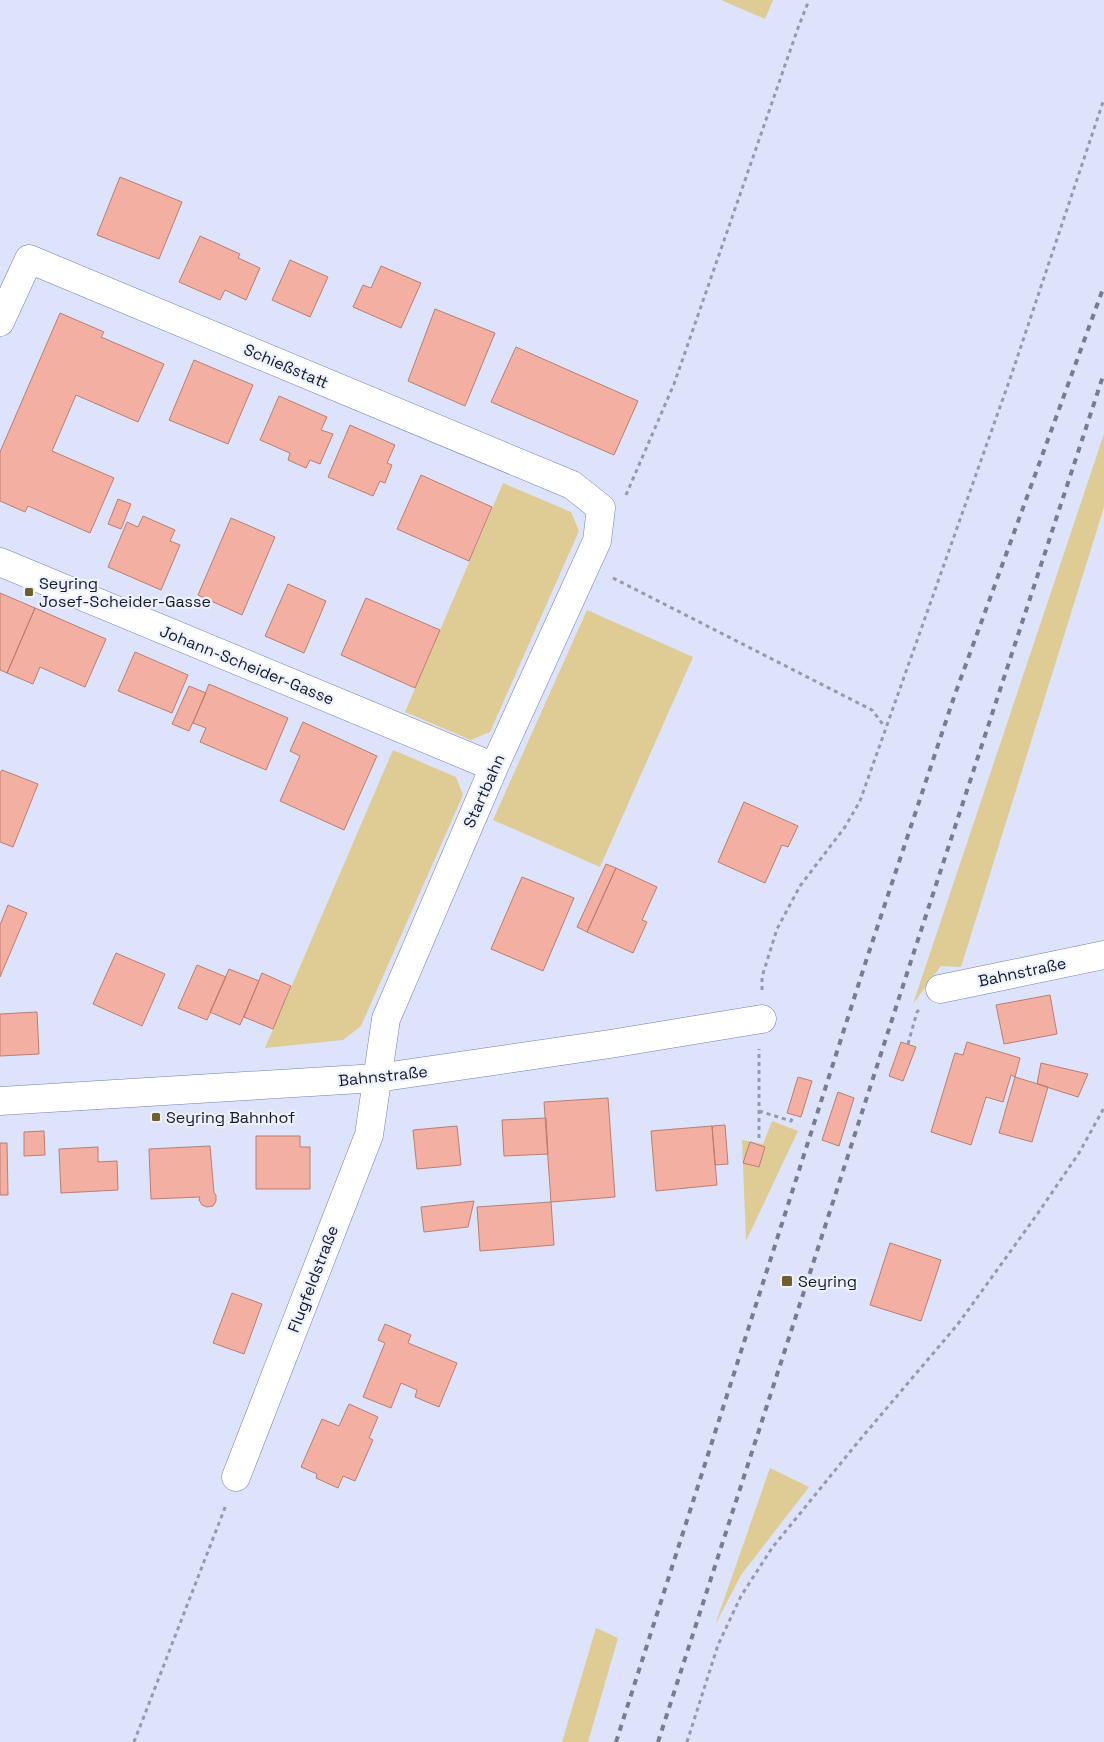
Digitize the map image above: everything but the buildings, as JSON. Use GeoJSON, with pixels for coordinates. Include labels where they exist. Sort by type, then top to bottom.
{"type":"FeatureCollection","features":[{"type":"Feature","properties":{"kind":"street","name":"Schießstatt"},"geometry":{"type":"LineString","coordinates":[[0,322],[29,259],[572,485],[601,508]]}},
{"type":"Feature","properties":{"kind":"street","name":"Startbahn"},"geometry":{"type":"LineString","coordinates":[[377,1078],[386,1020],[494,767],[596,541],[601,508]]}},
{"type":"Feature","properties":{"kind":"street","name":"Johann-Scheider-Gasse"},"geometry":{"type":"LineString","coordinates":[[0,562],[494,767]]}},
{"type":"Feature","properties":{"kind":"street","name":"Bahnstraße"},"geometry":{"type":"LineString","coordinates":[[940,989],[1104,955]]}},
{"type":"Feature","properties":{"kind":"street","name":"Bahnstraße"},"geometry":{"type":"LineString","coordinates":[[0,1101],[377,1078],[610,1044],[762,1019]]}},
{"type":"Feature","properties":{"kind":"street","name":"Flugfeldstraße"},"geometry":{"type":"LineString","coordinates":[[236,1477],[369,1135],[377,1078]]}},
{"type":"Feature","properties":{"kind":"path"},"geometry":{"type":"LineString","coordinates":[[601,508],[628,494],[674,384],[809,0]]}},
{"type":"Feature","properties":{"kind":"path"},"geometry":{"type":"LineString","coordinates":[[759,1138],[762,976],[776,930],[800,886],[845,827],[860,801],[1011,376],[1104,99]]}},
{"type":"Feature","properties":{"kind":"path"},"geometry":{"type":"LineString","coordinates":[[586,564],[872,710],[886,727]]}},
{"type":"Feature","properties":{"kind":"path"},"geometry":{"type":"LineString","coordinates":[[908,1044],[917,1012],[940,989]]}},
{"type":"Feature","properties":{"kind":"path"},"geometry":{"type":"LineString","coordinates":[[687,1742],[718,1644],[741,1596],[772,1548],[858,1442],[958,1324],[1079,1153],[1104,1108]]}},
{"type":"Feature","properties":{"kind":"path"},"geometry":{"type":"LineString","coordinates":[[759,1111],[791,1121],[794,1115]]}},
{"type":"Feature","properties":{"kind":"path"},"geometry":{"type":"LineString","coordinates":[[134,1742],[236,1477]]}},
{"type":"Feature","properties":{"kind":"shaded area"},"geometry":{"type":"Polygon","coordinates":[[[721,0],[773,0],[765,19],[721,0]]]}},
{"type":"Feature","properties":{"kind":"shaded area"},"geometry":{"type":"Polygon","coordinates":[[[1104,434],[1104,507],[961,967],[941,966],[913,1004],[1104,434]]]}},
{"type":"Feature","properties":{"kind":"shaded area"},"geometry":{"type":"Polygon","coordinates":[[[503,483],[571,512],[579,531],[490,732],[471,740],[405,712],[503,483]]]}},
{"type":"Feature","properties":{"kind":"shaded area"},"geometry":{"type":"Polygon","coordinates":[[[587,610],[693,657],[600,867],[493,820],[587,610]]]}},
{"type":"Feature","properties":{"kind":"shaded area"},"geometry":{"type":"Polygon","coordinates":[[[393,750],[456,777],[463,795],[361,1026],[343,1040],[265,1048],[393,750]]]}},
{"type":"Feature","properties":{"kind":"shaded area"},"geometry":{"type":"Polygon","coordinates":[[[772,1121],[798,1131],[746,1241],[742,1140],[763,1144],[772,1121]]]}},
{"type":"Feature","properties":{"kind":"shaded area"},"geometry":{"type":"Polygon","coordinates":[[[770,1468],[809,1487],[741,1575],[715,1625],[770,1468]]]}},
{"type":"Feature","properties":{"kind":"shaded area"},"geometry":{"type":"Polygon","coordinates":[[[596,1628],[618,1638],[588,1742],[562,1742],[596,1628]]]}},
{"type":"Feature","properties":{"kind":"railway"},"geometry":{"type":"LineString","coordinates":[[616,1742],[866,961],[954,697],[1104,286]]}},
{"type":"Feature","properties":{"kind":"railway"},"geometry":{"type":"LineString","coordinates":[[658,1742],[1104,373]]}},
{"type":"Feature","properties":{"kind":"place","name":"Seyring Josef-Scheider-Gasse"},"geometry":{"type":"Point","coordinates":[29,592]}},
{"type":"Feature","properties":{"kind":"place","name":"Seyring Bahnhof"},"geometry":{"type":"Point","coordinates":[156,1117]}},
{"type":"Feature","properties":{"kind":"place","name":"Seyring"},"geometry":{"type":"Point","coordinates":[787,1281]}}]}
